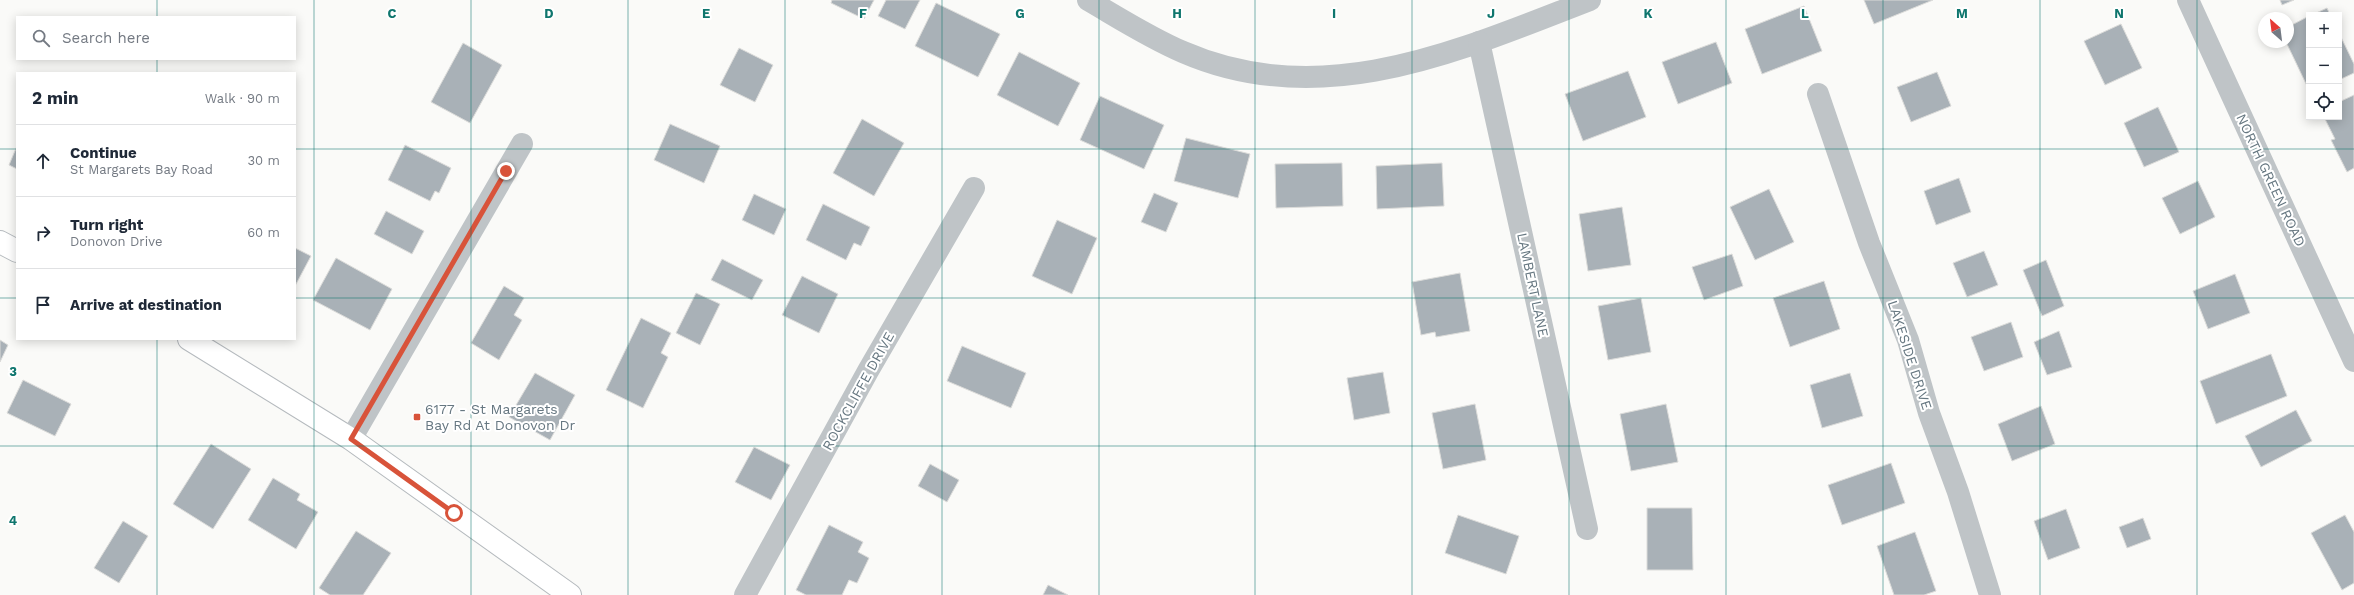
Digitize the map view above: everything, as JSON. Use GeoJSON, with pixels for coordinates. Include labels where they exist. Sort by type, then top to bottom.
{"type":"FeatureCollection","features":[{"type":"Feature","properties":{"kind":"main road"},"geometry":{"type":"LineString","coordinates":[[0,242],[16,250]]}},
{"type":"Feature","properties":{"kind":"main road"},"geometry":{"type":"LineString","coordinates":[[191,340],[351,439],[570,595]]}},
{"type":"Feature","properties":{"kind":"street"},"geometry":{"type":"LineString","coordinates":[[1088,0],[1184,52],[1220,64],[1258,73],[1288,76],[1334,76],[1372,72],[1409,65],[1479,42],[1590,0]]}},
{"type":"Feature","properties":{"kind":"street","name":"NORTH GREEN ROAD"},"geometry":{"type":"LineString","coordinates":[[2188,0],[2354,361]]}},
{"type":"Feature","properties":{"kind":"street","name":"LAMBERT LANE"},"geometry":{"type":"LineString","coordinates":[[1479,42],[1587,529]]}},
{"type":"Feature","properties":{"kind":"street","name":"LAKESIDE DRIVE"},"geometry":{"type":"LineString","coordinates":[[1818,94],[1869,243],[1908,340],[1929,413],[1958,492],[1990,595]]}},
{"type":"Feature","properties":{"kind":"street"},"geometry":{"type":"LineString","coordinates":[[351,439],[522,144]]}},
{"type":"Feature","properties":{"kind":"street","name":"ROCKCLIFFE DRIVE"},"geometry":{"type":"LineString","coordinates":[[745,595],[868,371],[974,188]]}},
{"type":"Feature","properties":{"kind":"building"},"geometry":{"type":"Polygon","coordinates":[[[832,0],[874,0],[864,19],[831,3],[832,0]]]}},
{"type":"Feature","properties":{"kind":"building"},"geometry":{"type":"Polygon","coordinates":[[[886,0],[920,0],[905,29],[878,16],[886,0]]]}},
{"type":"Feature","properties":{"kind":"building"},"geometry":{"type":"Polygon","coordinates":[[[1864,0],[1933,0],[1874,24],[1864,0]]]}},
{"type":"Feature","properties":{"kind":"building"},"geometry":{"type":"Polygon","coordinates":[[[2280,0],[2294,0],[2282,5],[2280,0]]]}},
{"type":"Feature","properties":{"kind":"building"},"geometry":{"type":"Polygon","coordinates":[[[936,3],[1000,34],[978,77],[915,46],[936,3]]]}},
{"type":"Feature","properties":{"kind":"building"},"geometry":{"type":"Polygon","coordinates":[[[1804,6],[1822,51],[1762,74],[1745,29],[1804,6]]]}},
{"type":"Feature","properties":{"kind":"building"},"geometry":{"type":"Polygon","coordinates":[[[2327,8],[2329,12],[2318,12],[2327,8]]]}},
{"type":"Feature","properties":{"kind":"building"},"geometry":{"type":"Polygon","coordinates":[[[2306,18],[2306,84],[2289,48],[2294,48],[2294,24],[2306,18]]]}},
{"type":"Feature","properties":{"kind":"building"},"geometry":{"type":"Polygon","coordinates":[[[2121,24],[2142,68],[2105,85],[2084,41],[2121,24]]]}},
{"type":"Feature","properties":{"kind":"building"},"geometry":{"type":"Polygon","coordinates":[[[2342,39],[2354,64],[2354,73],[2342,79],[2342,39]]]}},
{"type":"Feature","properties":{"kind":"building"},"geometry":{"type":"Polygon","coordinates":[[[1716,42],[1732,83],[1678,104],[1662,62],[1716,42]]]}},
{"type":"Feature","properties":{"kind":"building"},"geometry":{"type":"Polygon","coordinates":[[[463,43],[502,65],[470,123],[431,102],[463,43]]]}},
{"type":"Feature","properties":{"kind":"building"},"geometry":{"type":"Polygon","coordinates":[[[739,48],[773,65],[755,102],[720,85],[739,48]]]}},
{"type":"Feature","properties":{"kind":"building"},"geometry":{"type":"Polygon","coordinates":[[[1019,52],[1080,83],[1058,126],[997,95],[1019,52]]]}},
{"type":"Feature","properties":{"kind":"building"},"geometry":{"type":"Polygon","coordinates":[[[1628,71],[1646,117],[1583,141],[1565,94],[1628,71]]]}},
{"type":"Feature","properties":{"kind":"building"},"geometry":{"type":"Polygon","coordinates":[[[1937,72],[1951,106],[1911,122],[1897,87],[1937,72]]]}},
{"type":"Feature","properties":{"kind":"building"},"geometry":{"type":"Polygon","coordinates":[[[2354,95],[2354,168],[2347,172],[2331,140],[2335,139],[2326,120],[2342,120],[2342,101],[2354,95]]]}},
{"type":"Feature","properties":{"kind":"building"},"geometry":{"type":"Polygon","coordinates":[[[1100,96],[1164,125],[1144,169],[1080,140],[1100,96]]]}},
{"type":"Feature","properties":{"kind":"building"},"geometry":{"type":"Polygon","coordinates":[[[2158,107],[2179,152],[2144,167],[2124,123],[2158,107]]]}},
{"type":"Feature","properties":{"kind":"building"},"geometry":{"type":"Polygon","coordinates":[[[862,119],[904,143],[874,196],[833,173],[862,119]]]}},
{"type":"Feature","properties":{"kind":"building"},"geometry":{"type":"Polygon","coordinates":[[[670,124],[720,146],[704,183],[654,160],[670,124]]]}},
{"type":"Feature","properties":{"kind":"building"},"geometry":{"type":"Polygon","coordinates":[[[1186,138],[1250,154],[1238,198],[1174,181],[1186,138]]]}},
{"type":"Feature","properties":{"kind":"building"},"geometry":{"type":"Polygon","coordinates":[[[405,145],[451,168],[439,193],[435,191],[430,201],[388,180],[405,145]]]}},
{"type":"Feature","properties":{"kind":"building"},"geometry":{"type":"Polygon","coordinates":[[[16,148],[16,168],[9,165],[16,148]]]}},
{"type":"Feature","properties":{"kind":"building"},"geometry":{"type":"Polygon","coordinates":[[[1342,163],[1343,206],[1276,208],[1275,164],[1342,163]]]}},
{"type":"Feature","properties":{"kind":"building"},"geometry":{"type":"Polygon","coordinates":[[[1442,163],[1444,206],[1377,209],[1376,166],[1442,163]]]}},
{"type":"Feature","properties":{"kind":"building"},"geometry":{"type":"Polygon","coordinates":[[[1959,178],[1971,212],[1936,225],[1924,191],[1959,178]]]}},
{"type":"Feature","properties":{"kind":"building"},"geometry":{"type":"Polygon","coordinates":[[[2198,181],[2215,217],[2180,234],[2162,198],[2198,181]]]}},
{"type":"Feature","properties":{"kind":"building"},"geometry":{"type":"Polygon","coordinates":[[[1769,189],[1794,242],[1755,260],[1730,207],[1769,189]]]}},
{"type":"Feature","properties":{"kind":"building"},"geometry":{"type":"Polygon","coordinates":[[[1154,193],[1178,203],[1166,232],[1141,222],[1154,193]]]}},
{"type":"Feature","properties":{"kind":"building"},"geometry":{"type":"Polygon","coordinates":[[[754,194],[786,209],[774,235],[742,220],[754,194]]]}},
{"type":"Feature","properties":{"kind":"building"},"geometry":{"type":"Polygon","coordinates":[[[823,204],[870,227],[861,246],[854,243],[846,260],[806,240],[823,204]]]}},
{"type":"Feature","properties":{"kind":"building"},"geometry":{"type":"Polygon","coordinates":[[[1622,207],[1631,265],[1588,271],[1579,214],[1622,207]]]}},
{"type":"Feature","properties":{"kind":"building"},"geometry":{"type":"Polygon","coordinates":[[[386,211],[424,231],[412,254],[374,234],[386,211]]]}},
{"type":"Feature","properties":{"kind":"building"},"geometry":{"type":"Polygon","coordinates":[[[1057,220],[1097,238],[1072,294],[1032,276],[1057,220]]]}},
{"type":"Feature","properties":{"kind":"building"},"geometry":{"type":"Polygon","coordinates":[[[296,248],[311,256],[296,284],[296,248]]]}},
{"type":"Feature","properties":{"kind":"building"},"geometry":{"type":"Polygon","coordinates":[[[1984,251],[1998,285],[1967,297],[1953,263],[1984,251]]]}},
{"type":"Feature","properties":{"kind":"building"},"geometry":{"type":"Polygon","coordinates":[[[1732,254],[1743,286],[1704,300],[1692,267],[1732,254]]]}},
{"type":"Feature","properties":{"kind":"building"},"geometry":{"type":"Polygon","coordinates":[[[336,258],[392,289],[370,330],[313,300],[336,258]]]}},
{"type":"Feature","properties":{"kind":"building"},"geometry":{"type":"Polygon","coordinates":[[[722,259],[763,280],[752,300],[711,280],[722,259]]]}},
{"type":"Feature","properties":{"kind":"building"},"geometry":{"type":"Polygon","coordinates":[[[2046,260],[2064,306],[2042,316],[2023,270],[2046,260]]]}},
{"type":"Feature","properties":{"kind":"building"},"geometry":{"type":"Polygon","coordinates":[[[1460,273],[1470,331],[1436,337],[1435,332],[1421,335],[1412,282],[1460,273]]]}},
{"type":"Feature","properties":{"kind":"building"},"geometry":{"type":"Polygon","coordinates":[[[2235,274],[2250,313],[2208,329],[2193,291],[2235,274]]]}},
{"type":"Feature","properties":{"kind":"building"},"geometry":{"type":"Polygon","coordinates":[[[802,276],[838,294],[819,333],[782,315],[802,276]]]}},
{"type":"Feature","properties":{"kind":"building"},"geometry":{"type":"Polygon","coordinates":[[[1824,281],[1840,329],[1790,347],[1773,298],[1824,281]]]}},
{"type":"Feature","properties":{"kind":"building"},"geometry":{"type":"Polygon","coordinates":[[[504,286],[524,298],[514,315],[522,320],[499,360],[471,343],[504,286]]]}},
{"type":"Feature","properties":{"kind":"building"},"geometry":{"type":"Polygon","coordinates":[[[696,293],[720,304],[700,345],[676,333],[696,293]]]}},
{"type":"Feature","properties":{"kind":"building"},"geometry":{"type":"Polygon","coordinates":[[[1641,298],[1651,352],[1608,360],[1598,306],[1641,298]]]}},
{"type":"Feature","properties":{"kind":"building"},"geometry":{"type":"Polygon","coordinates":[[[641,318],[671,333],[661,353],[668,357],[643,408],[606,390],[641,318]]]}},
{"type":"Feature","properties":{"kind":"building"},"geometry":{"type":"Polygon","coordinates":[[[2011,322],[2023,357],[1984,371],[1971,337],[2011,322]]]}},
{"type":"Feature","properties":{"kind":"building"},"geometry":{"type":"Polygon","coordinates":[[[2059,331],[2072,367],[2047,375],[2034,342],[2059,331]]]}},
{"type":"Feature","properties":{"kind":"building"},"geometry":{"type":"Polygon","coordinates":[[[0,340],[8,345],[0,362],[0,340]]]}},
{"type":"Feature","properties":{"kind":"building"},"geometry":{"type":"Polygon","coordinates":[[[962,346],[1026,373],[1011,408],[947,381],[962,346]]]}},
{"type":"Feature","properties":{"kind":"building"},"geometry":{"type":"Polygon","coordinates":[[[2271,354],[2287,396],[2216,424],[2200,381],[2271,354]]]}},
{"type":"Feature","properties":{"kind":"building"},"geometry":{"type":"Polygon","coordinates":[[[1383,372],[1390,413],[1354,420],[1347,378],[1383,372]]]}},
{"type":"Feature","properties":{"kind":"building"},"geometry":{"type":"Polygon","coordinates":[[[535,373],[575,395],[550,440],[509,417],[535,373]]]}},
{"type":"Feature","properties":{"kind":"building"},"geometry":{"type":"Polygon","coordinates":[[[1850,373],[1863,416],[1822,428],[1810,385],[1850,373]]]}},
{"type":"Feature","properties":{"kind":"building"},"geometry":{"type":"Polygon","coordinates":[[[23,380],[71,404],[55,436],[7,413],[23,380]]]}},
{"type":"Feature","properties":{"kind":"building"},"geometry":{"type":"Polygon","coordinates":[[[1475,404],[1486,460],[1443,469],[1432,413],[1475,404]]]}},
{"type":"Feature","properties":{"kind":"building"},"geometry":{"type":"Polygon","coordinates":[[[1666,404],[1678,462],[1631,471],[1620,414],[1666,404]]]}},
{"type":"Feature","properties":{"kind":"building"},"geometry":{"type":"Polygon","coordinates":[[[2041,406],[2055,444],[2012,461],[1998,424],[2041,406]]]}},
{"type":"Feature","properties":{"kind":"building"},"geometry":{"type":"Polygon","coordinates":[[[2296,410],[2312,441],[2261,467],[2245,436],[2296,410]]]}},
{"type":"Feature","properties":{"kind":"building"},"geometry":{"type":"Polygon","coordinates":[[[211,444],[251,469],[213,529],[173,504],[211,444]]]}},
{"type":"Feature","properties":{"kind":"building"},"geometry":{"type":"Polygon","coordinates":[[[754,447],[790,465],[771,500],[735,482],[754,447]]]}},
{"type":"Feature","properties":{"kind":"building"},"geometry":{"type":"Polygon","coordinates":[[[1891,463],[1905,503],[1842,525],[1828,485],[1891,463]]]}},
{"type":"Feature","properties":{"kind":"building"},"geometry":{"type":"Polygon","coordinates":[[[930,464],[959,480],[947,502],[918,486],[930,464]]]}},
{"type":"Feature","properties":{"kind":"building"},"geometry":{"type":"Polygon","coordinates":[[[273,478],[300,494],[297,500],[318,512],[296,549],[248,520],[273,478]]]}},
{"type":"Feature","properties":{"kind":"building"},"geometry":{"type":"Polygon","coordinates":[[[1647,508],[1692,508],[1693,570],[1647,570],[1647,508]]]}},
{"type":"Feature","properties":{"kind":"building"},"geometry":{"type":"Polygon","coordinates":[[[2066,509],[2080,548],[2048,560],[2034,521],[2066,509]]]}},
{"type":"Feature","properties":{"kind":"building"},"geometry":{"type":"Polygon","coordinates":[[[1458,515],[1519,536],[1506,574],[1445,553],[1458,515]]]}},
{"type":"Feature","properties":{"kind":"building"},"geometry":{"type":"Polygon","coordinates":[[[2345,515],[2354,532],[2354,583],[2342,590],[2311,533],[2345,515]]]}},
{"type":"Feature","properties":{"kind":"building"},"geometry":{"type":"Polygon","coordinates":[[[2143,518],[2151,539],[2127,548],[2119,527],[2143,518]]]}},
{"type":"Feature","properties":{"kind":"building"},"geometry":{"type":"Polygon","coordinates":[[[123,521],[148,536],[119,583],[94,568],[123,521]]]}},
{"type":"Feature","properties":{"kind":"building"},"geometry":{"type":"Polygon","coordinates":[[[829,525],[863,542],[858,552],[869,558],[857,583],[849,580],[842,595],[806,595],[796,590],[829,525]]]}},
{"type":"Feature","properties":{"kind":"building"},"geometry":{"type":"Polygon","coordinates":[[[356,531],[391,553],[363,595],[330,595],[319,588],[356,531]]]}},
{"type":"Feature","properties":{"kind":"building"},"geometry":{"type":"Polygon","coordinates":[[[1915,532],[1936,591],[1924,595],[1894,595],[1877,546],[1915,532]]]}},
{"type":"Feature","properties":{"kind":"building"},"geometry":{"type":"Polygon","coordinates":[[[1048,585],[1068,595],[1043,595],[1048,585]]]}},
{"type":"Feature","properties":{"kind":"place","name":"6177 - St Margarets Bay Rd At Donovon Dr"},"geometry":{"type":"Point","coordinates":[417,417]}},
{"type":"Feature","properties":{"kind":"route"},"geometry":{"type":"LineString","coordinates":[[454,513],[351,439],[506,171]]}}]}
